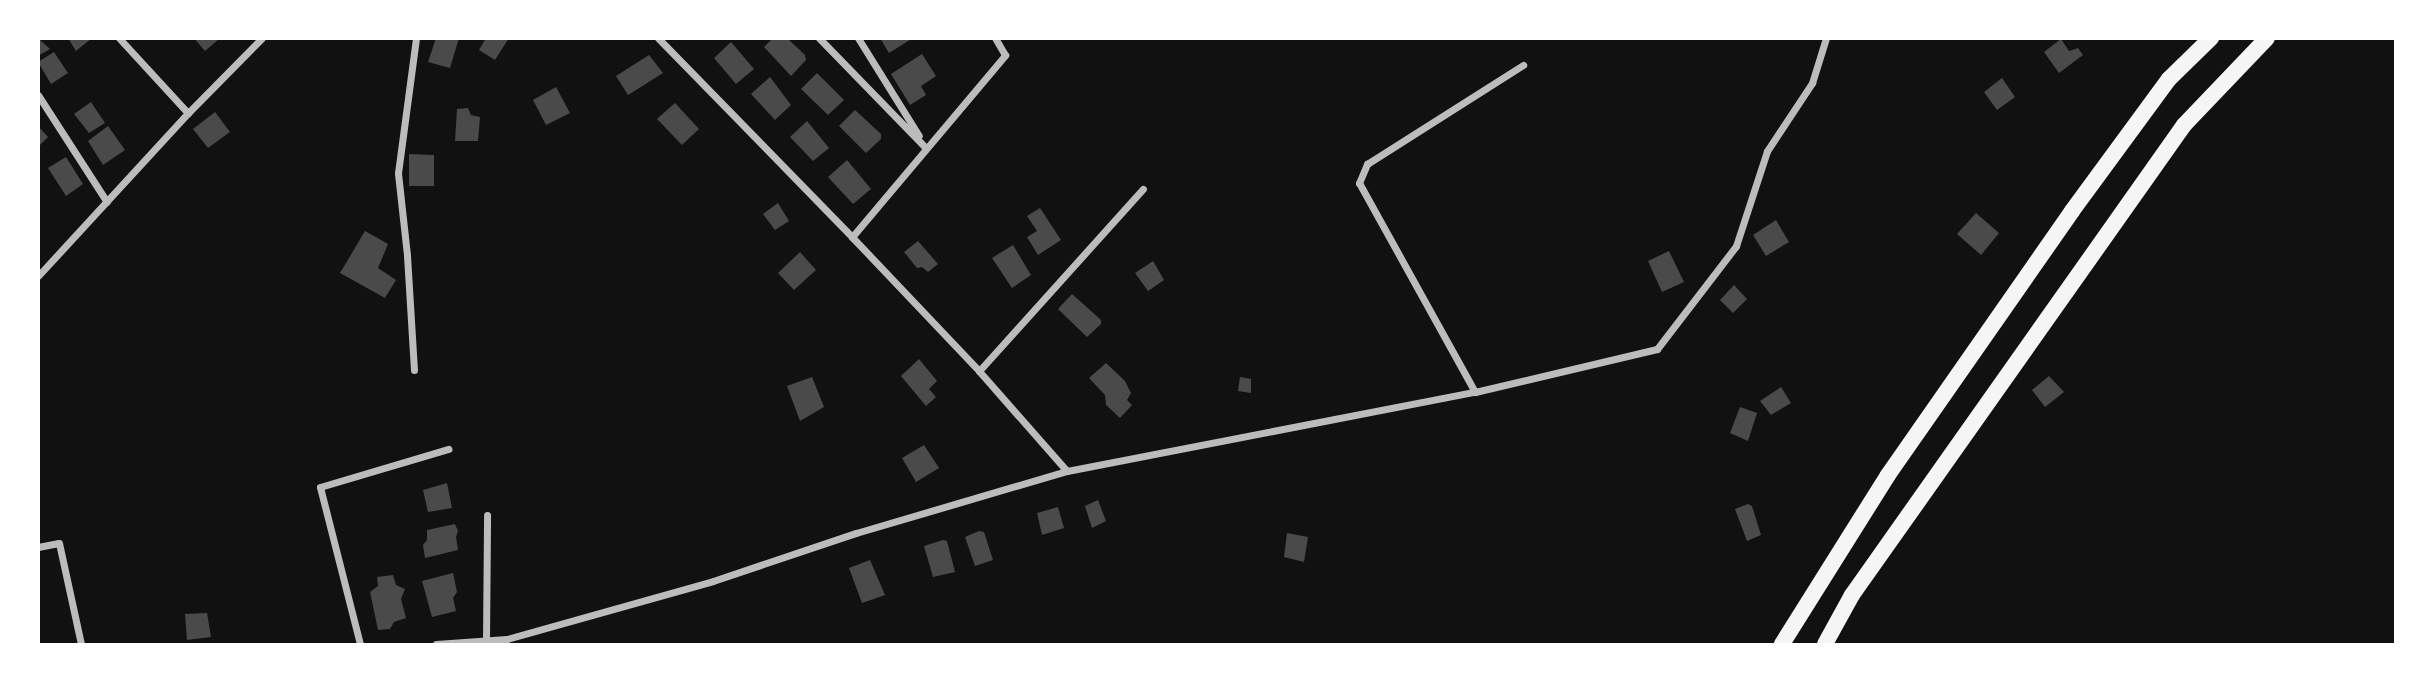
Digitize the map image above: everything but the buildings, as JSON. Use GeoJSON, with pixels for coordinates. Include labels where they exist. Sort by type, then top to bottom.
{"type":"FeatureCollection","features":[{"type":"Feature","properties":{"kind":"highway"},"geometry":{"type":"LineString","coordinates":[[1782,645],[1888,475],[2072,211],[2169,79],[2211,38]]}},
{"type":"Feature","properties":{"kind":"highway"},"geometry":{"type":"LineString","coordinates":[[1825,645],[1852,595],[2185,125],[2267,38]]}},
{"type":"Feature","properties":{"kind":"street"},"geometry":{"type":"LineString","coordinates":[[119,38],[188,113]]}},
{"type":"Feature","properties":{"kind":"street"},"geometry":{"type":"LineString","coordinates":[[414,370],[398,173],[416,38]]}},
{"type":"Feature","properties":{"kind":"street"},"geometry":{"type":"LineString","coordinates":[[658,38],[979,371],[1067,471]]}},
{"type":"Feature","properties":{"kind":"street"},"geometry":{"type":"LineString","coordinates":[[819,38],[926,148]]}},
{"type":"Feature","properties":{"kind":"street"},"geometry":{"type":"LineString","coordinates":[[858,38],[926,148]]}},
{"type":"Feature","properties":{"kind":"street"},"geometry":{"type":"LineString","coordinates":[[852,237],[1005,55],[995,38]]}},
{"type":"Feature","properties":{"kind":"street"},"geometry":{"type":"LineString","coordinates":[[436,645],[507,639],[713,581],[856,533],[1067,471],[1475,392],[1657,349],[1736,246],[1767,151],[1812,83],[1826,38]]}},
{"type":"Feature","properties":{"kind":"street"},"geometry":{"type":"LineString","coordinates":[[38,276],[188,113],[261,39]]}},
{"type":"Feature","properties":{"kind":"street"},"geometry":{"type":"LineString","coordinates":[[1475,392],[1359,183],[1367,164],[1523,65]]}},
{"type":"Feature","properties":{"kind":"street"},"geometry":{"type":"LineString","coordinates":[[38,95],[107,202]]}},
{"type":"Feature","properties":{"kind":"street"},"geometry":{"type":"LineString","coordinates":[[979,371],[1143,188]]}},
{"type":"Feature","properties":{"kind":"street"},"geometry":{"type":"LineString","coordinates":[[360,645],[320,488],[448,449]]}},
{"type":"Feature","properties":{"kind":"street"},"geometry":{"type":"LineString","coordinates":[[486,640],[487,515]]}},
{"type":"Feature","properties":{"kind":"street"},"geometry":{"type":"LineString","coordinates":[[38,547],[59,543],[81,645]]}}]}
